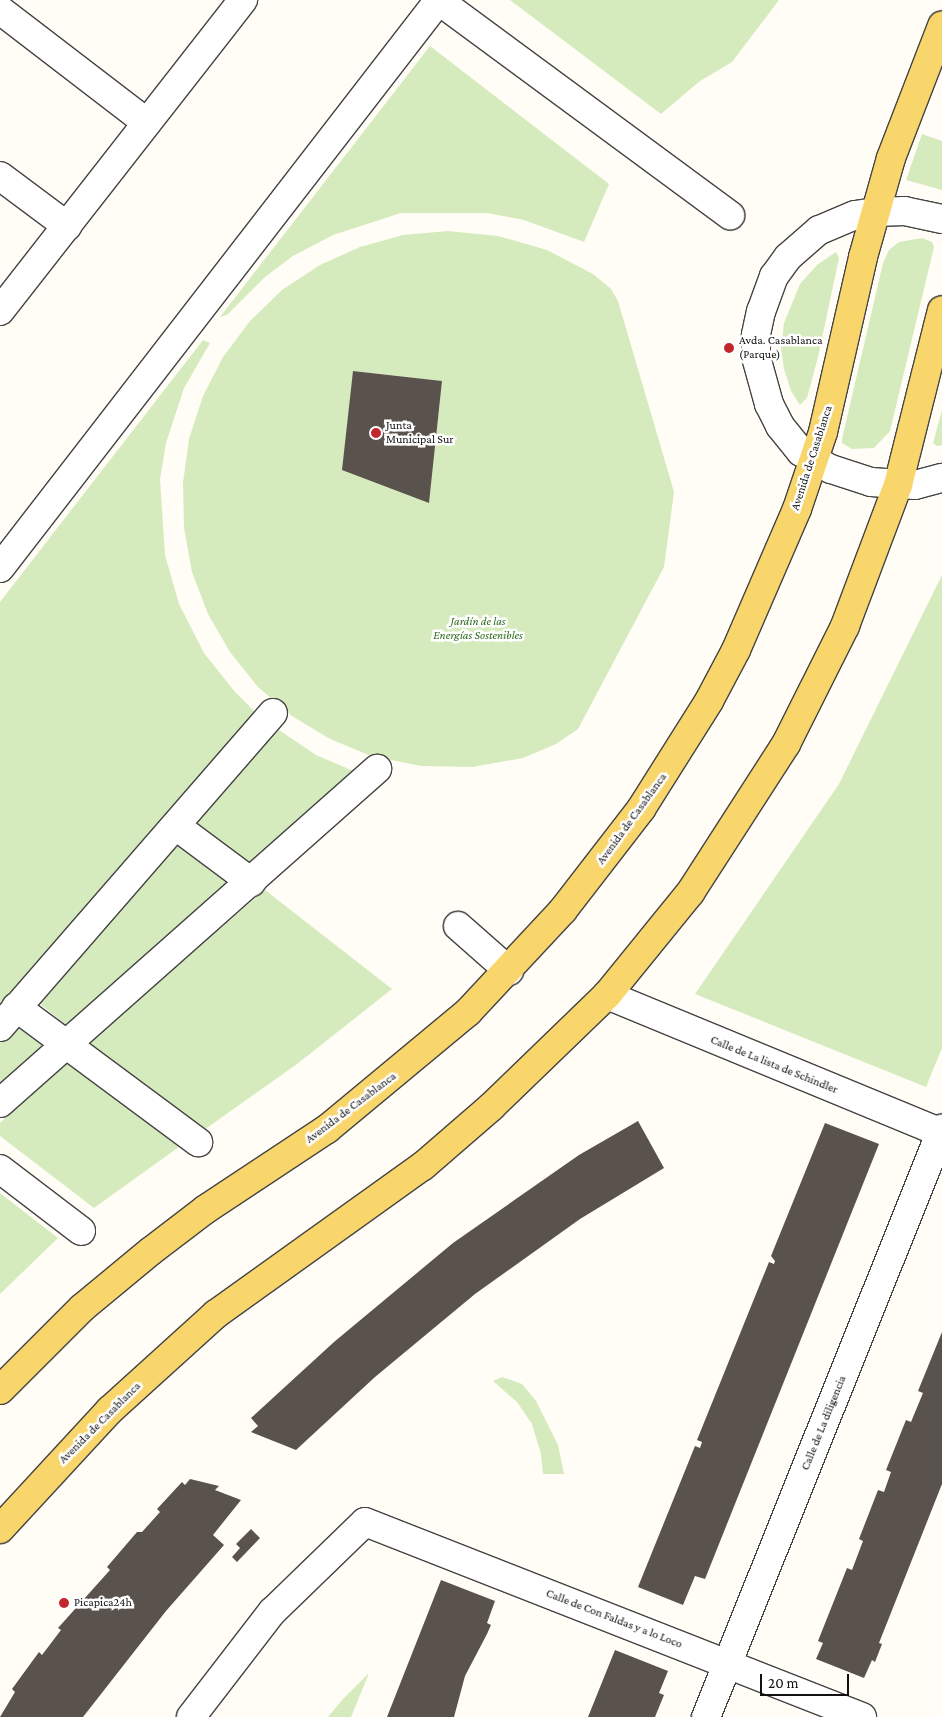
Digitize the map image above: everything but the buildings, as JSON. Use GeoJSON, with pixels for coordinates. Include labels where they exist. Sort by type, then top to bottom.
{"type":"FeatureCollection","features":[{"type":"Feature","properties":{"kind":"main road","name":"Avenida de Casablanca"},"geometry":{"type":"LineString","coordinates":[[0,1390],[98,1295],[206,1209],[327,1129],[407,1066],[509,971],[607,855],[674,758],[709,701],[765,586],[814,461],[874,212],[904,117],[942,26]]}},
{"type":"Feature","properties":{"kind":"main road","name":"Avenida de Casablanca"},"geometry":{"type":"LineString","coordinates":[[0,1529],[110,1410],[216,1314],[423,1166],[491,1107],[607,995],[690,893],[786,744],[845,626],[898,485],[942,310]]}},
{"type":"Feature","properties":{"kind":"street"},"geometry":{"type":"LineString","coordinates":[[0,311],[243,0]]}},
{"type":"Feature","properties":{"kind":"street"},"geometry":{"type":"LineString","coordinates":[[0,568],[438,0],[730,215]]}},
{"type":"Feature","properties":{"kind":"street"},"geometry":{"type":"LineString","coordinates":[[0,10],[147,123]]}},
{"type":"Feature","properties":{"kind":"street"},"geometry":{"type":"LineString","coordinates":[[0,176],[66,226]]}},
{"type":"Feature","properties":{"kind":"street"},"geometry":{"type":"LineString","coordinates":[[942,219],[905,212],[874,212],[836,221],[801,244],[774,276],[761,311],[756,357],[769,404],[791,441],[814,461],[846,475],[898,485],[931,482],[942,478]]}},
{"type":"Feature","properties":{"kind":"street"},"geometry":{"type":"LineString","coordinates":[[198,1142],[67,1044],[8,1017],[176,826],[272,713]]}},
{"type":"Feature","properties":{"kind":"street"},"geometry":{"type":"LineString","coordinates":[[0,1104],[377,769]]}},
{"type":"Feature","properties":{"kind":"street"},"geometry":{"type":"LineString","coordinates":[[176,826],[251,882]]}},
{"type":"Feature","properties":{"kind":"street"},"geometry":{"type":"LineString","coordinates":[[458,926],[509,971]]}},
{"type":"Feature","properties":{"kind":"street","name":"Calle de La lista de Schindler"},"geometry":{"type":"LineString","coordinates":[[607,995],[942,1132]]}},
{"type":"Feature","properties":{"kind":"street","name":"Calle de La diligencia"},"geometry":{"type":"LineString","coordinates":[[706,1717],[942,1132]]}},
{"type":"Feature","properties":{"kind":"street"},"geometry":{"type":"LineString","coordinates":[[0,1169],[81,1232]]}},
{"type":"Feature","properties":{"kind":"street","name":"Calle de Con Faldas y a lo Loco"},"geometry":{"type":"LineString","coordinates":[[191,1717],[272,1612],[365,1522],[862,1717]]}},
{"type":"Feature","properties":{"kind":"green space"},"geometry":{"type":"Polygon","coordinates":[[[510,0],[779,0],[732,62],[700,81],[661,114],[510,0]]]}},
{"type":"Feature","properties":{"kind":"green space"},"geometry":{"type":"Polygon","coordinates":[[[430,46],[609,184],[584,242],[524,220],[487,213],[401,213],[333,235],[293,256],[265,277],[227,315],[220,317],[430,46]]]}},
{"type":"Feature","properties":{"kind":"green space"},"geometry":{"type":"Polygon","coordinates":[[[922,134],[942,141],[942,190],[906,180],[922,134]]]}},
{"type":"Feature","properties":{"kind":"green space","name":"Jardín de las Energías Sostenibles"},"geometry":{"type":"Polygon","coordinates":[[[448,231],[498,236],[547,250],[593,274],[611,289],[618,301],[674,492],[664,567],[578,729],[556,744],[523,758],[472,767],[421,766],[371,756],[330,739],[292,716],[258,687],[230,652],[208,614],[192,572],[184,528],[183,483],[189,439],[203,396],[223,357],[250,321],[282,290],[320,265],[360,247],[403,235],[448,231]],[[354,371],[429,502],[442,381],[354,371]]]}},
{"type":"Feature","properties":{"kind":"green space"},"geometry":{"type":"Polygon","coordinates":[[[922,238],[932,242],[934,247],[890,431],[874,448],[852,449],[842,443],[842,439],[883,263],[889,250],[899,242],[922,238]]]}},
{"type":"Feature","properties":{"kind":"green space"},"geometry":{"type":"Polygon","coordinates":[[[836,252],[839,258],[818,357],[807,398],[800,405],[791,391],[784,369],[781,349],[784,323],[800,284],[817,265],[836,252]]]}},
{"type":"Feature","properties":{"kind":"green space"},"geometry":{"type":"Polygon","coordinates":[[[203,340],[210,343],[184,388],[166,443],[160,479],[165,555],[179,604],[204,653],[235,692],[258,715],[0,1008],[0,602],[203,340]]]}},
{"type":"Feature","properties":{"kind":"green space"},"geometry":{"type":"Polygon","coordinates":[[[942,410],[942,445],[937,446],[933,443],[942,410]]]}},
{"type":"Feature","properties":{"kind":"green space"},"geometry":{"type":"Polygon","coordinates":[[[942,575],[942,1048],[926,1087],[695,994],[839,784],[942,575]]]}},
{"type":"Feature","properties":{"kind":"green space"},"geometry":{"type":"Polygon","coordinates":[[[276,728],[316,755],[358,773],[253,869],[192,822],[276,728]]]}},
{"type":"Feature","properties":{"kind":"green space"},"geometry":{"type":"Polygon","coordinates":[[[178,839],[237,883],[69,1028],[37,1001],[178,839]]]}},
{"type":"Feature","properties":{"kind":"green space"},"geometry":{"type":"Polygon","coordinates":[[[265,890],[392,989],[297,1064],[204,1130],[88,1042],[265,890]]]}},
{"type":"Feature","properties":{"kind":"green space"},"geometry":{"type":"Polygon","coordinates":[[[21,1018],[53,1042],[0,1090],[0,1041],[21,1018]]]}},
{"type":"Feature","properties":{"kind":"green space"},"geometry":{"type":"Polygon","coordinates":[[[70,1058],[183,1144],[94,1208],[0,1136],[0,1123],[70,1058]]]}},
{"type":"Feature","properties":{"kind":"green space"},"geometry":{"type":"Polygon","coordinates":[[[0,1193],[58,1238],[0,1294],[0,1193]]]}},
{"type":"Feature","properties":{"kind":"green space"},"geometry":{"type":"Polygon","coordinates":[[[502,1377],[522,1384],[536,1401],[558,1445],[564,1474],[543,1474],[541,1454],[532,1424],[517,1402],[493,1381],[502,1377]]]}},
{"type":"Feature","properties":{"kind":"green space"},"geometry":{"type":"Polygon","coordinates":[[[369,1673],[351,1717],[328,1717],[343,1699],[369,1673]]]}},
{"type":"Feature","properties":{"kind":"place","name":"Avda. Casablanca (Parque)"},"geometry":{"type":"Point","coordinates":[729,348]}},
{"type":"Feature","properties":{"kind":"place","name":"Junta Municipal Sur"},"geometry":{"type":"Point","coordinates":[376,433]}},
{"type":"Feature","properties":{"kind":"place","name":"Picapica24h"},"geometry":{"type":"Point","coordinates":[64,1603]}}]}
